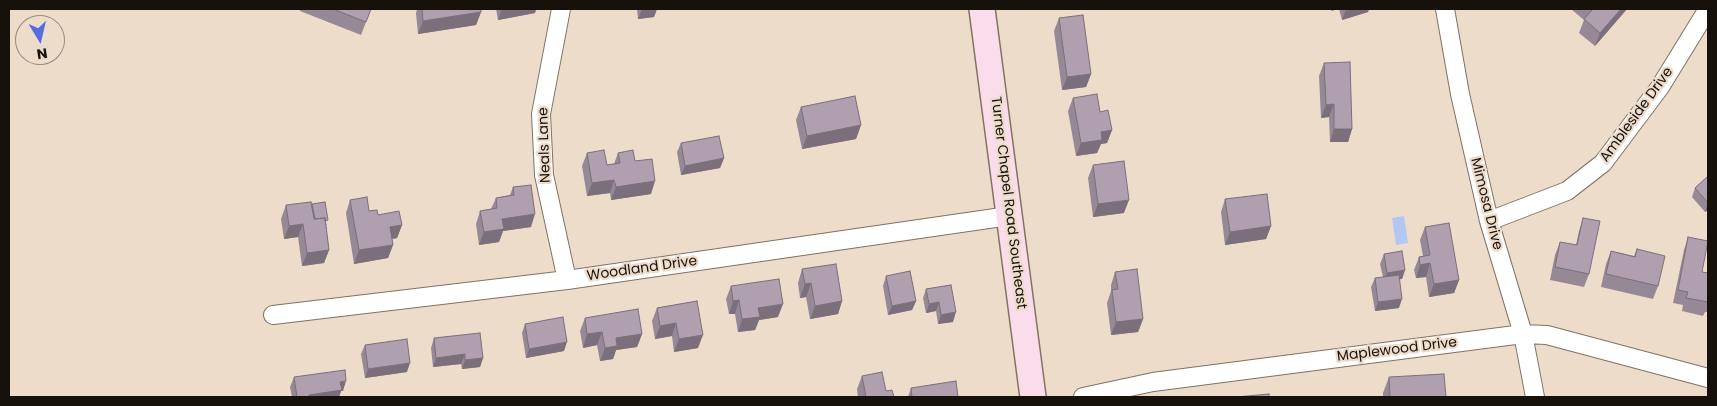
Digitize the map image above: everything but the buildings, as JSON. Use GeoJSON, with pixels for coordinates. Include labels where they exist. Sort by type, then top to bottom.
{"type":"FeatureCollection","features":[{"type":"Feature","properties":{"kind":"street","name":"Neals Lane"},"geometry":{"type":"LineString","coordinates":[[561,9],[542,114],[544,175],[567,280]]}},
{"type":"Feature","properties":{"kind":"street","name":"Turner Chapel Road Southeast"},"geometry":{"type":"LineString","coordinates":[[982,9],[1033,397]]}},
{"type":"Feature","properties":{"kind":"street","name":"Mimosa Drive"},"geometry":{"type":"LineString","coordinates":[[1445,9],[1460,94],[1488,221],[1523,334],[1535,397]]}},
{"type":"Feature","properties":{"kind":"street","name":"Ambleside Drive"},"geometry":{"type":"LineString","coordinates":[[1488,221],[1567,191],[1603,163],[1660,87],[1708,9]]}},
{"type":"Feature","properties":{"kind":"street","name":"Woodland Drive"},"geometry":{"type":"LineString","coordinates":[[273,315],[567,280],[1009,216]]}},
{"type":"Feature","properties":{"kind":"street","name":"Maplewood Drive"},"geometry":{"type":"LineString","coordinates":[[1083,397],[1153,382],[1523,334],[1547,336],[1708,378]]}},
{"type":"Feature","properties":{"kind":"water"},"geometry":{"type":"Polygon","coordinates":[[[1404,216],[1408,243],[1396,245],[1392,218],[1404,216]]]}}]}
